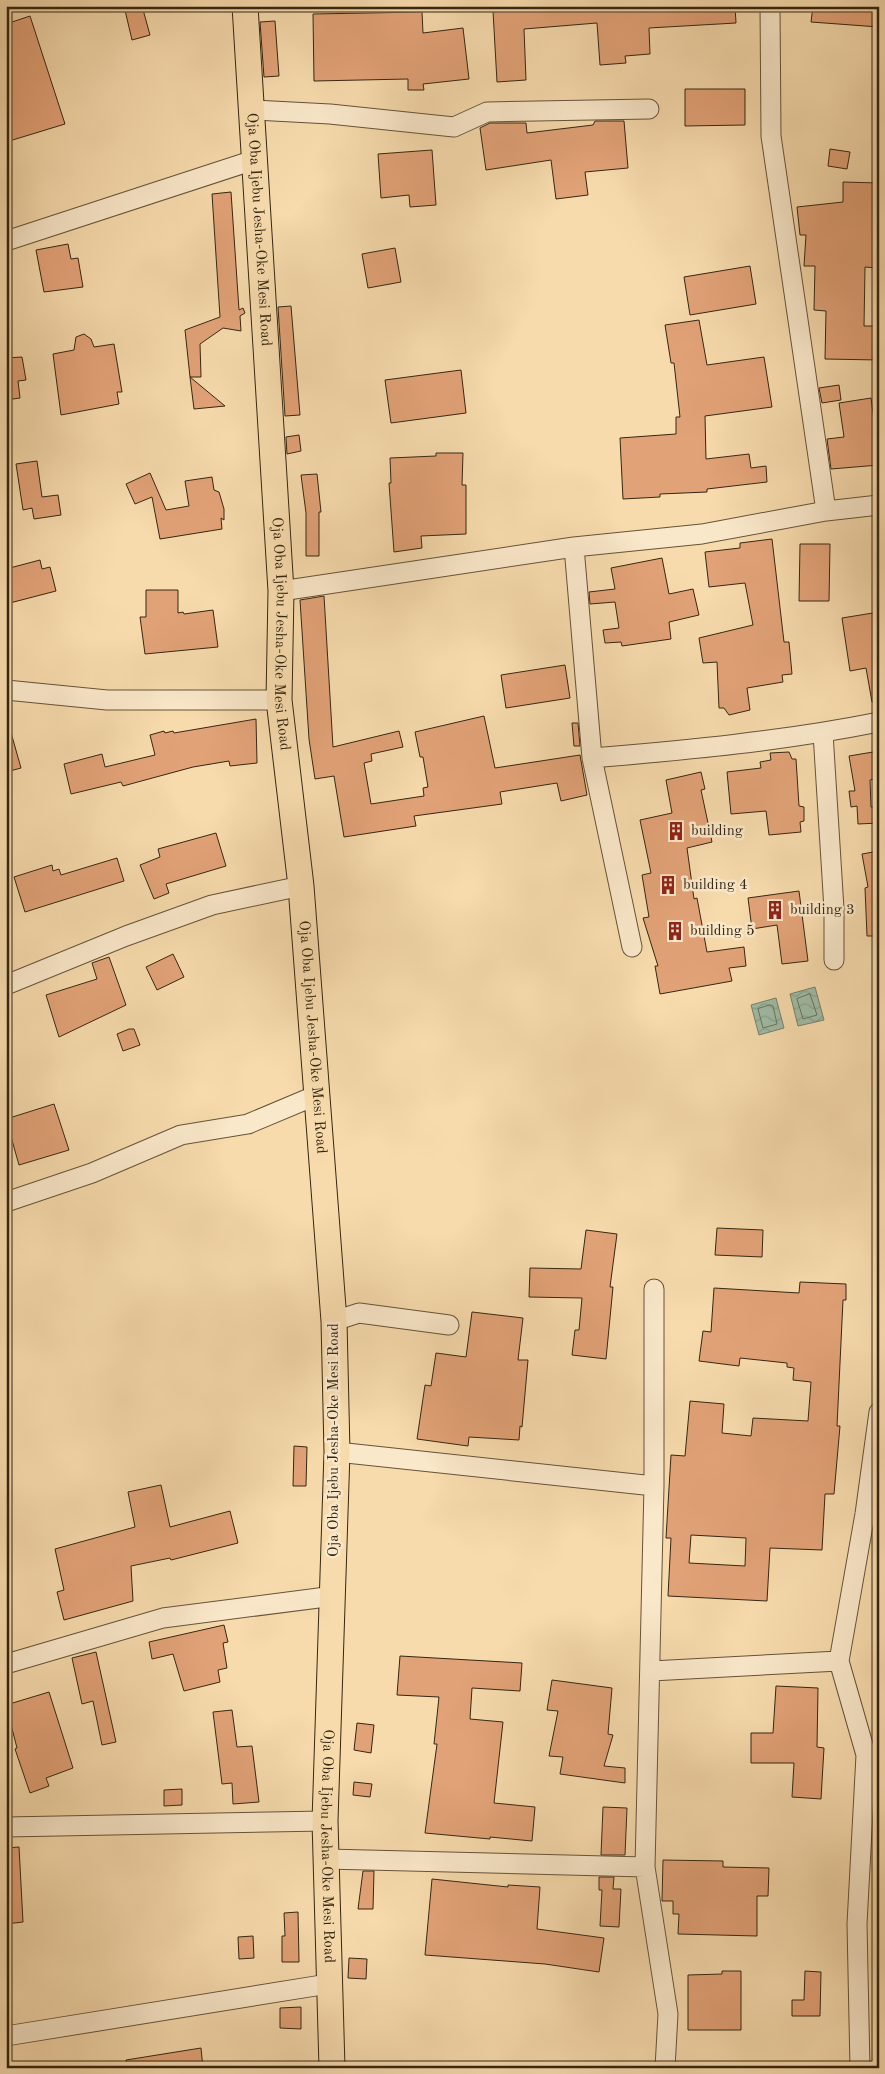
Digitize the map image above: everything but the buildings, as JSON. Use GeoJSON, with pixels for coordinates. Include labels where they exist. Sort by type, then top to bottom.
{"type":"FeatureCollection","features":[{"type":"Feature","properties":{"kind":"main road","name":"Oja Oba Ijebu Jesha-Oke Mesi Road"},"geometry":{"type":"LineString","coordinates":[[245,6],[280,591],[279,700],[301,886],[334,1321],[337,1452],[334,1596],[325,1821],[328,1984],[332,2004],[332,2068]]}},
{"type":"Feature","properties":{"kind":"street"},"geometry":{"type":"LineString","coordinates":[[770,6],[771,136],[826,511]]}},
{"type":"Feature","properties":{"kind":"street"},"geometry":{"type":"LineString","coordinates":[[252,110],[330,114],[454,127],[487,112],[649,108]]}},
{"type":"Feature","properties":{"kind":"street"},"geometry":{"type":"LineString","coordinates":[[6,241],[254,160]]}},
{"type":"Feature","properties":{"kind":"street"},"geometry":{"type":"LineString","coordinates":[[280,591],[574,547],[702,534],[826,511],[879,505]]}},
{"type":"Feature","properties":{"kind":"street"},"geometry":{"type":"LineString","coordinates":[[574,547],[592,758],[632,947]]}},
{"type":"Feature","properties":{"kind":"street"},"geometry":{"type":"LineString","coordinates":[[6,690],[107,700],[279,700]]}},
{"type":"Feature","properties":{"kind":"street"},"geometry":{"type":"LineString","coordinates":[[592,758],[746,745],[879,722]]}},
{"type":"Feature","properties":{"kind":"street"},"geometry":{"type":"LineString","coordinates":[[823,733],[834,909],[834,960]]}},
{"type":"Feature","properties":{"kind":"street"},"geometry":{"type":"LineString","coordinates":[[6,984],[126,936],[212,905],[301,886]]}},
{"type":"Feature","properties":{"kind":"street"},"geometry":{"type":"LineString","coordinates":[[6,1202],[92,1173],[181,1135],[248,1124],[317,1095]]}},
{"type":"Feature","properties":{"kind":"street"},"geometry":{"type":"LineString","coordinates":[[654,1289],[654,1486],[645,1867],[668,2014],[665,2068]]}},
{"type":"Feature","properties":{"kind":"street"},"geometry":{"type":"LineString","coordinates":[[334,1321],[359,1314],[449,1325]]}},
{"type":"Feature","properties":{"kind":"street"},"geometry":{"type":"LineString","coordinates":[[860,2068],[857,1924],[866,1756],[839,1661],[865,1514],[879,1412]]}},
{"type":"Feature","properties":{"kind":"street"},"geometry":{"type":"LineString","coordinates":[[337,1452],[654,1486]]}},
{"type":"Feature","properties":{"kind":"street"},"geometry":{"type":"LineString","coordinates":[[6,1664],[163,1618],[334,1596]]}},
{"type":"Feature","properties":{"kind":"street"},"geometry":{"type":"LineString","coordinates":[[651,1672],[839,1661]]}},
{"type":"Feature","properties":{"kind":"street"},"geometry":{"type":"LineString","coordinates":[[6,1827],[325,1821]]}},
{"type":"Feature","properties":{"kind":"street"},"geometry":{"type":"LineString","coordinates":[[326,1859],[645,1867]]}},
{"type":"Feature","properties":{"kind":"street"},"geometry":{"type":"LineString","coordinates":[[6,2036],[328,1984]]}},
{"type":"Feature","properties":{"kind":"water"},"geometry":{"type":"Polygon","coordinates":[[[815,987],[824,1020],[798,1026],[790,994],[815,987]]]}},
{"type":"Feature","properties":{"kind":"water"},"geometry":{"type":"Polygon","coordinates":[[[776,998],[784,1028],[759,1035],[751,1005],[776,998]]]}},
{"type":"Feature","properties":{"kind":"place","name":"building"},"geometry":{"type":"Point","coordinates":[676,831]}},
{"type":"Feature","properties":{"kind":"place","name":"building 4"},"geometry":{"type":"Point","coordinates":[668,885]}},
{"type":"Feature","properties":{"kind":"place","name":"building 3"},"geometry":{"type":"Point","coordinates":[775,910]}},
{"type":"Feature","properties":{"kind":"place","name":"building 5"},"geometry":{"type":"Point","coordinates":[675,931]}}]}
